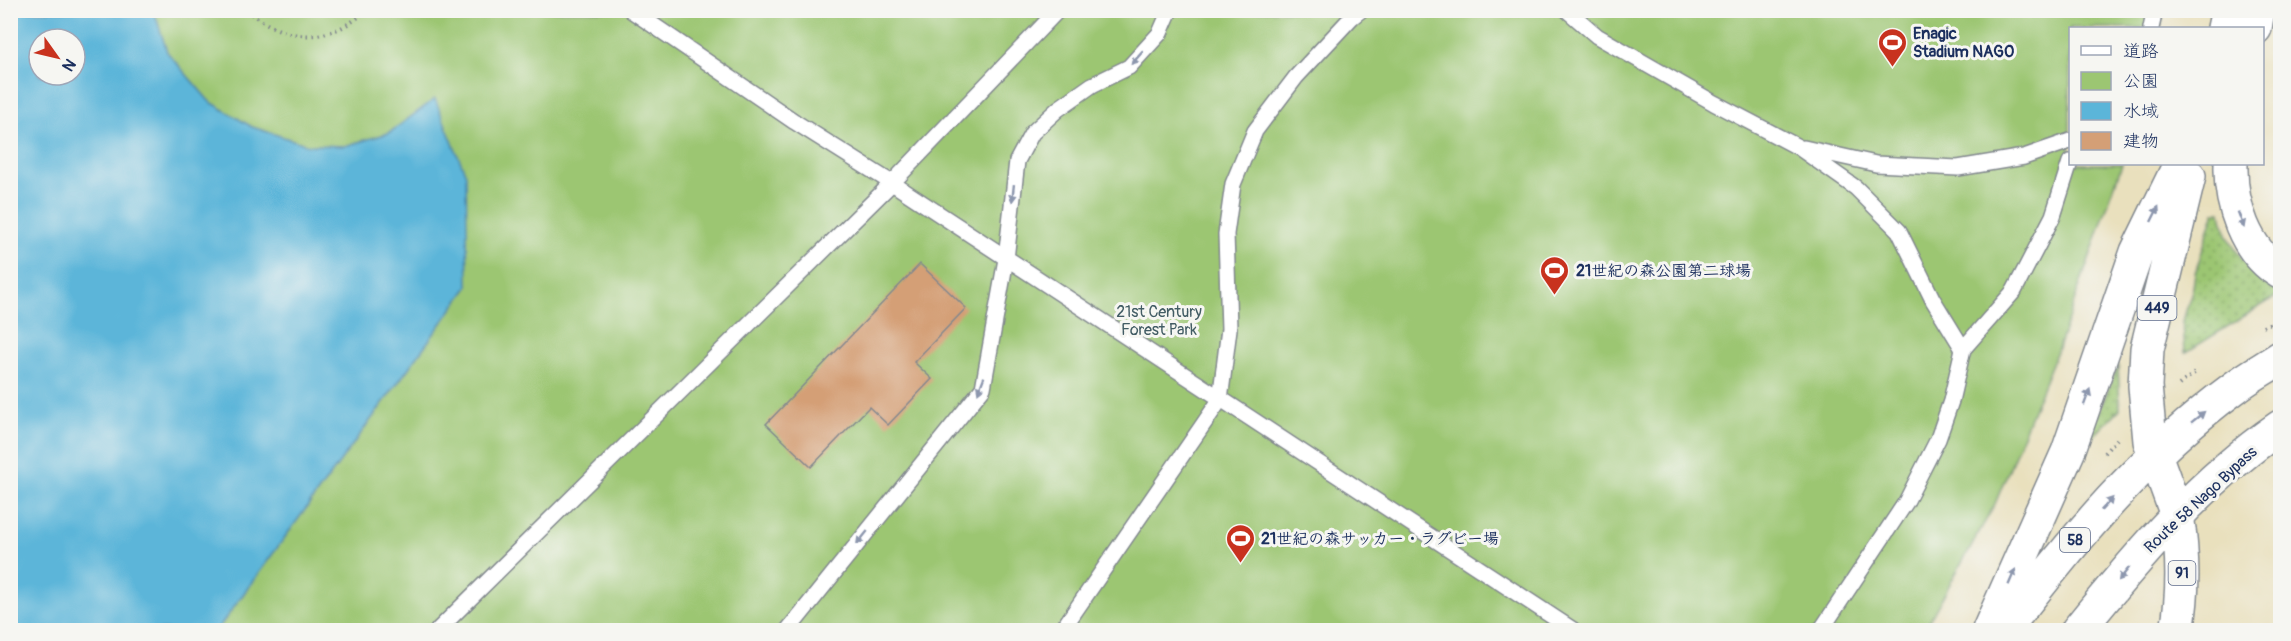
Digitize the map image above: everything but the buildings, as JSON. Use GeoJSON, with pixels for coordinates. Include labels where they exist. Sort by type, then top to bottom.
{"type":"FeatureCollection","features":[{"type":"Feature","properties":{"kind":"main road"},"geometry":{"type":"LineString","coordinates":[[2224,27],[2228,10]]}},
{"type":"Feature","properties":{"kind":"main road"},"geometry":{"type":"LineString","coordinates":[[2255,27],[2258,10]]}},
{"type":"Feature","properties":{"kind":"main road"},"geometry":{"type":"LineString","coordinates":[[1989,630],[2068,452],[2137,252],[2180,165]]}},
{"type":"Feature","properties":{"kind":"main road","name":"449"},"geometry":{"type":"LineString","coordinates":[[2177,515],[2150,441],[2145,401],[2147,349],[2192,165]]}},
{"type":"Feature","properties":{"kind":"main road"},"geometry":{"type":"LineString","coordinates":[[2231,165],[2231,192],[2247,235],[2258,254],[2280,272]]}},
{"type":"Feature","properties":{"kind":"main road","name":"58"},"geometry":{"type":"LineString","coordinates":[[2004,630],[2076,538],[2154,455],[2235,387],[2280,358]]}},
{"type":"Feature","properties":{"kind":"main road","name":"Route 58 Nago Bypass"},"geometry":{"type":"LineString","coordinates":[[2078,630],[2134,561],[2177,515],[2223,473],[2280,427]]}},
{"type":"Feature","properties":{"kind":"main road","name":"91"},"geometry":{"type":"LineString","coordinates":[[2177,515],[2182,543],[2182,586],[2177,630]]}},
{"type":"Feature","properties":{"kind":"lane"},"geometry":{"type":"LineString","coordinates":[[631,10],[795,122],[892,183],[1573,630]]}},
{"type":"Feature","properties":{"kind":"lane"},"geometry":{"type":"LineString","coordinates":[[438,630],[892,183],[1058,10]]}},
{"type":"Feature","properties":{"kind":"lane"},"geometry":{"type":"LineString","coordinates":[[788,630],[983,388],[1006,259],[1017,161],[1032,133],[1058,109],[1092,85],[1129,67],[1160,33],[1170,10]]}},
{"type":"Feature","properties":{"kind":"lane"},"geometry":{"type":"LineString","coordinates":[[1062,630],[1220,400],[1229,329],[1226,234],[1233,184],[1255,131],[1296,77],[1361,10]]}},
{"type":"Feature","properties":{"kind":"lane"},"geometry":{"type":"LineString","coordinates":[[1567,10],[1597,36],[1714,103],[1798,147],[1856,188],[1899,231],[1933,300],[1963,349]]}},
{"type":"Feature","properties":{"kind":"lane"},"geometry":{"type":"LineString","coordinates":[[2151,27],[2155,10]]}},
{"type":"Feature","properties":{"kind":"lane"},"geometry":{"type":"LineString","coordinates":[[1798,147],[1876,164],[1958,168],[2024,157],[2069,141]]}},
{"type":"Feature","properties":{"kind":"lane"},"geometry":{"type":"LineString","coordinates":[[1821,630],[1906,502],[1938,440],[1951,401],[1963,349],[2014,291],[2053,216],[2069,165]]}},
{"type":"Feature","properties":{"kind":"path"},"geometry":{"type":"LineString","coordinates":[[247,10],[259,21],[296,37],[320,35],[352,24],[367,10]]}},
{"type":"Feature","properties":{"kind":"green space","name":"21st Century Forest Park"},"geometry":{"type":"Polygon","coordinates":[[[154,11],[2165,11],[2160,27],[2069,27],[2069,165],[2122,165],[2057,351],[1995,504],[1924,630],[217,630],[468,287],[435,99],[389,133],[345,146],[308,145],[252,127],[209,101],[167,52],[154,11]]]}},
{"type":"Feature","properties":{"kind":"green space"},"geometry":{"type":"Polygon","coordinates":[[[2215,211],[2221,211],[2228,236],[2241,257],[2249,266],[2280,289],[2280,294],[2185,353],[2183,321],[2195,273],[2215,211]]]}},
{"type":"Feature","properties":{"kind":"green space"},"geometry":{"type":"Polygon","coordinates":[[[2118,365],[2120,409],[2086,444],[2118,365]]]}},
{"type":"Feature","properties":{"kind":"water"},"geometry":{"type":"Polygon","coordinates":[[[10,11],[154,11],[167,52],[209,101],[252,127],[308,145],[345,146],[389,133],[435,99],[466,175],[468,287],[217,630],[11,630],[10,11]]]}},
{"type":"Feature","properties":{"kind":"place","name":"Enagic Stadium NAGO"},"geometry":{"type":"Point","coordinates":[1892,68]}},
{"type":"Feature","properties":{"kind":"place","name":"21世紀の森公園第二球場"},"geometry":{"type":"Point","coordinates":[1555,296]}},
{"type":"Feature","properties":{"kind":"place","name":"21世紀の森サッカー・ラグビー場"},"geometry":{"type":"Point","coordinates":[1240,564]}}]}
